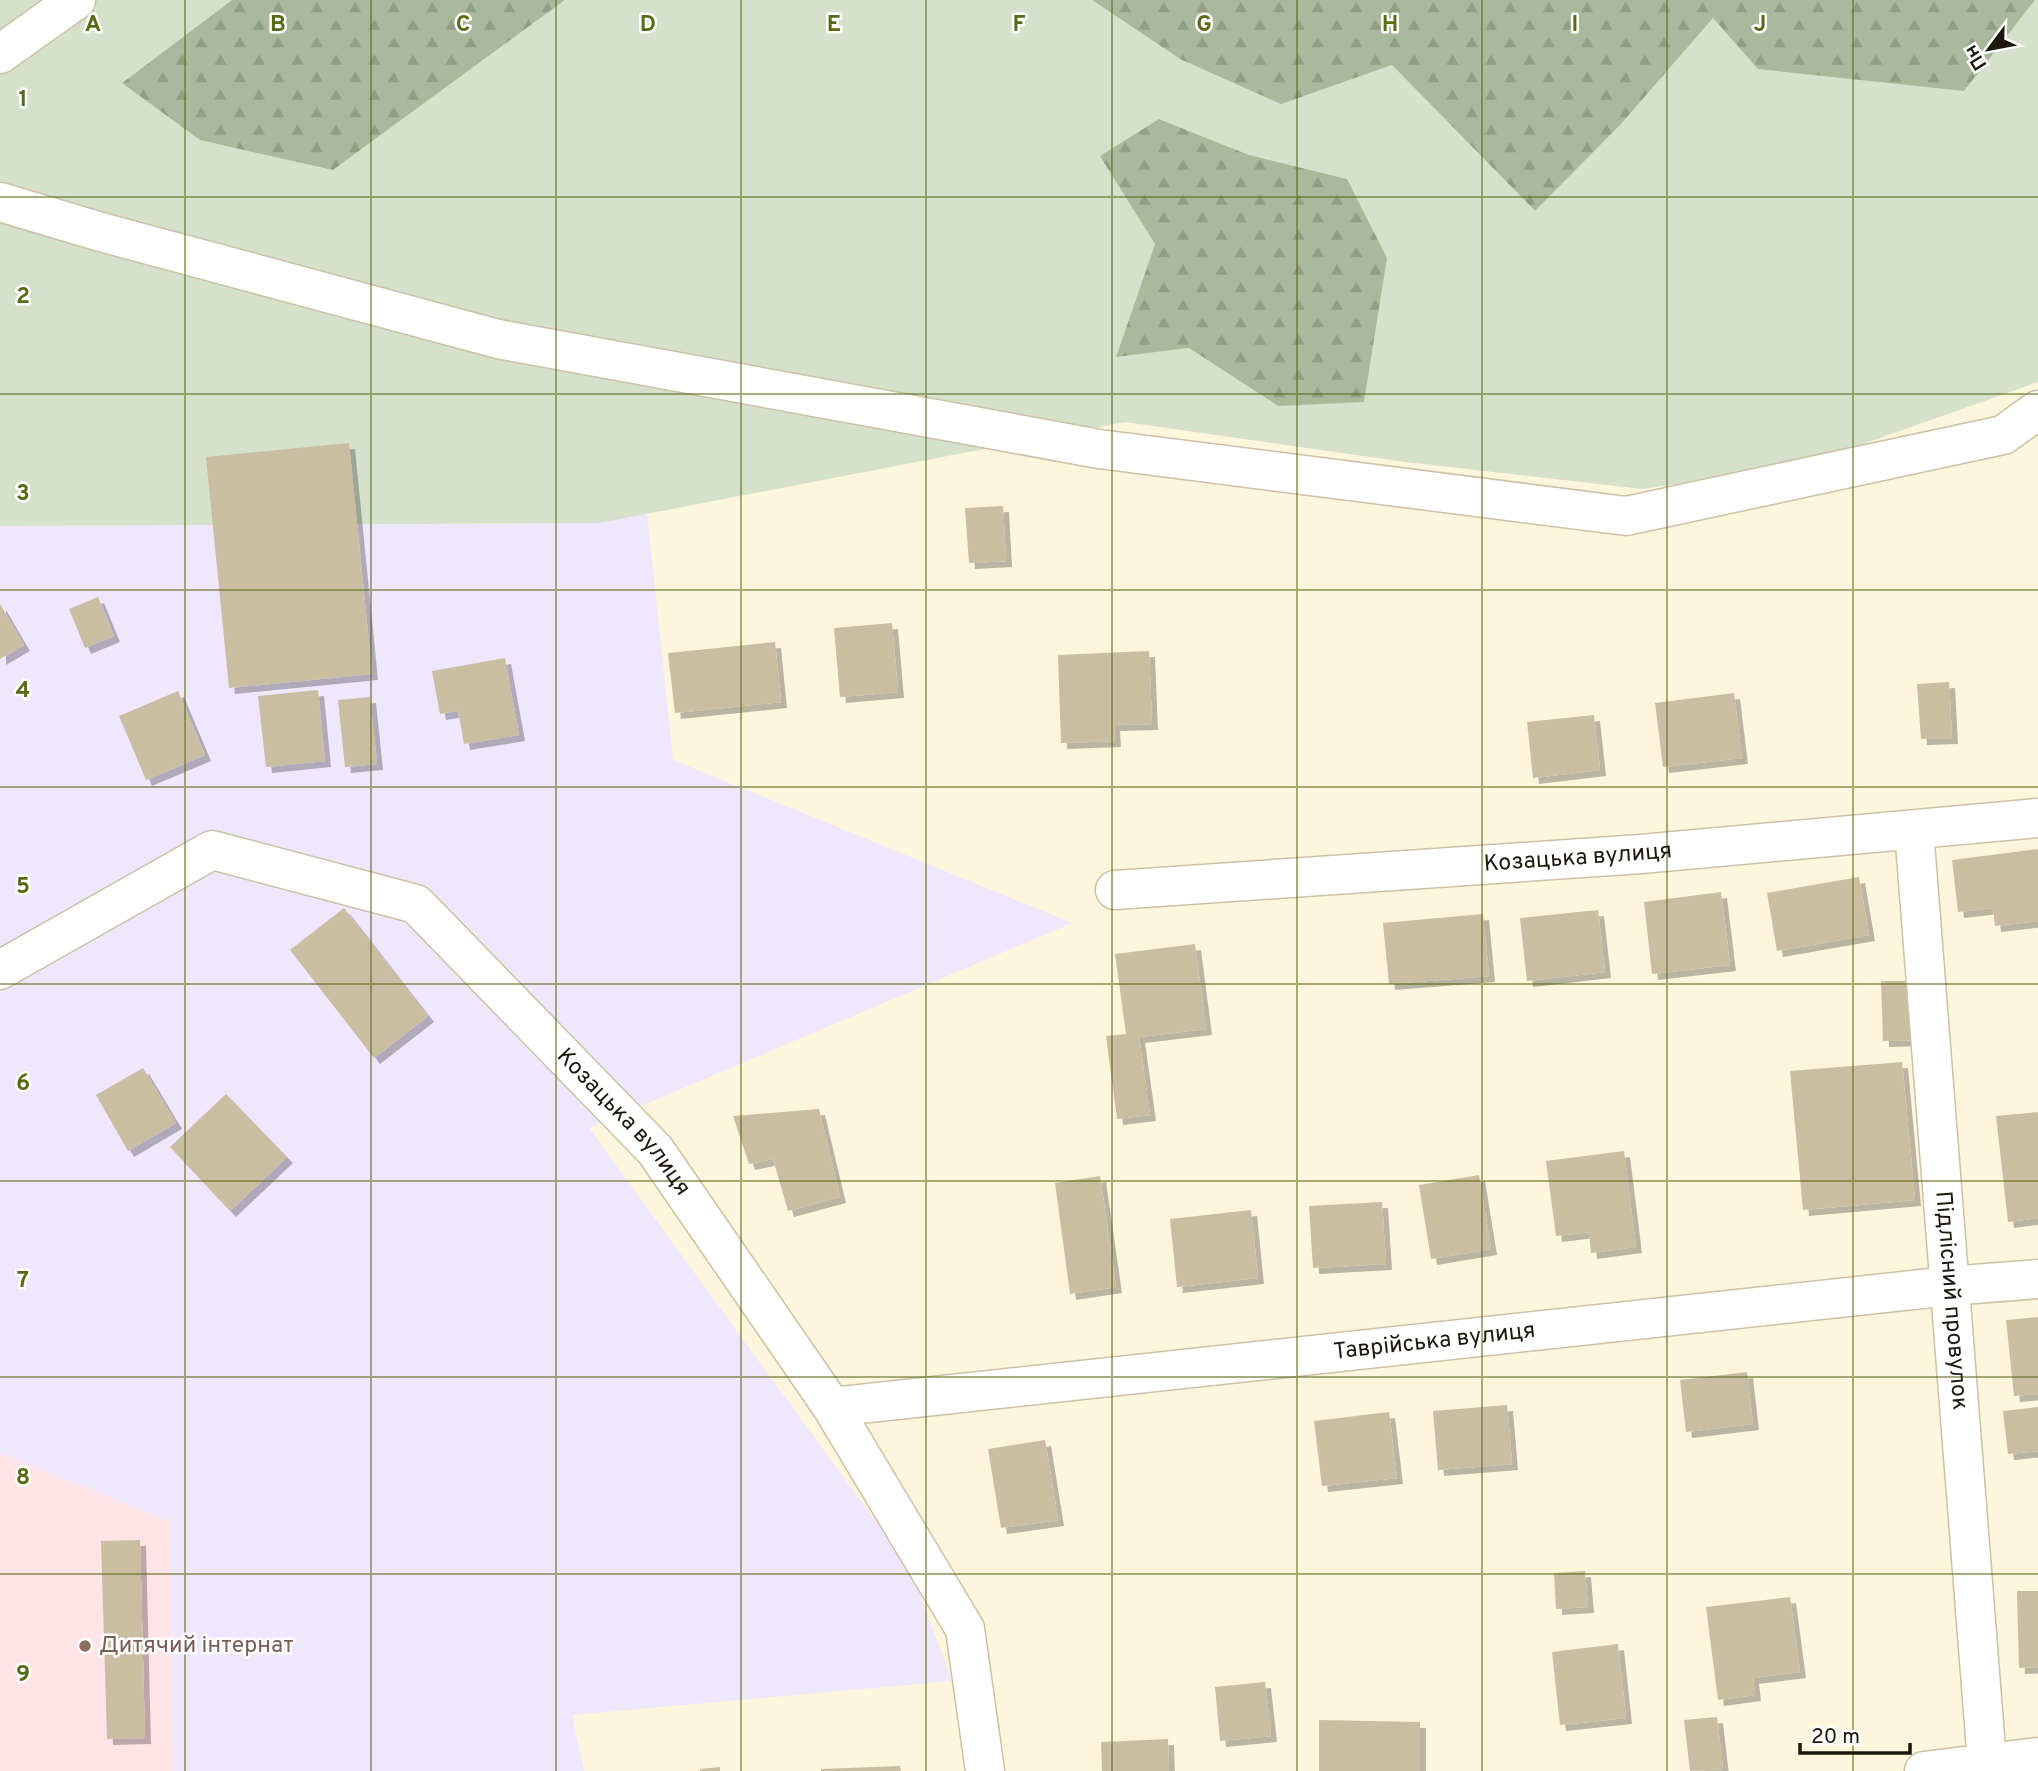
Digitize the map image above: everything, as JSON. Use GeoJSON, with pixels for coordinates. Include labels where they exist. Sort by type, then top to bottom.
{"type":"FeatureCollection","features":[{"type":"Feature","properties":{"kind":"street"},"geometry":{"type":"LineString","coordinates":[[0,54],[76,0]]}},
{"type":"Feature","properties":{"kind":"street"},"geometry":{"type":"LineString","coordinates":[[0,202],[498,339],[1100,449],[1626,516],[2003,435],[2038,410]]}},
{"type":"Feature","properties":{"kind":"street","name":"Козацька вулиця"},"geometry":{"type":"LineString","coordinates":[[1115,890],[1627,855],[2038,818]]}},
{"type":"Feature","properties":{"kind":"street","name":"Підлісний провулок"},"geometry":{"type":"LineString","coordinates":[[1914,830],[1985,1767]]}},
{"type":"Feature","properties":{"kind":"street","name":"Козацька вулиця"},"geometry":{"type":"LineString","coordinates":[[0,970],[212,850],[416,904],[655,1150],[832,1408],[965,1629],[985,1771]]}},
{"type":"Feature","properties":{"kind":"street","name":"Таврійська вулиця"},"geometry":{"type":"LineString","coordinates":[[832,1408],[1949,1286],[2038,1279]]}},
{"type":"Feature","properties":{"kind":"street"},"geometry":{"type":"LineString","coordinates":[[1924,1771],[1985,1767],[2038,1757]]}},
{"type":"Feature","properties":{"kind":"shaded area"},"geometry":{"type":"Polygon","coordinates":[[[647,513],[673,760],[1072,923],[589,1128],[911,1570],[952,1681],[572,1715],[584,1771],[173,1771],[169,1521],[0,1454],[0,526],[599,523],[647,513]]]}},
{"type":"Feature","properties":{"kind":"shaded area","name":"Дитячий інтернат"},"geometry":{"type":"Polygon","coordinates":[[[0,1454],[169,1521],[173,1771],[0,1771],[0,1454]]]}},
{"type":"Feature","properties":{"kind":"green space"},"geometry":{"type":"Polygon","coordinates":[[[0,0],[232,0],[122,83],[333,170],[565,0],[1092,0],[1180,59],[1281,103],[1392,65],[1535,211],[1621,124],[1713,18],[1964,91],[2035,0],[2038,0],[2038,382],[1798,467],[1642,489],[1405,462],[1125,422],[599,523],[0,526],[0,0]],[[1159,119],[1155,244],[1116,357],[1189,348],[1278,406],[1249,155],[1159,119]]]}},
{"type":"Feature","properties":{"kind":"green space"},"geometry":{"type":"Polygon","coordinates":[[[232,0],[565,0],[333,170],[200,140],[122,83],[232,0]]]}},
{"type":"Feature","properties":{"kind":"green space"},"geometry":{"type":"Polygon","coordinates":[[[1092,0],[2035,0],[1964,91],[1758,69],[1713,18],[1621,124],[1535,211],[1392,65],[1281,104],[1180,59],[1092,0]]]}},
{"type":"Feature","properties":{"kind":"green space"},"geometry":{"type":"Polygon","coordinates":[[[1159,119],[1249,155],[1347,179],[1387,258],[1364,402],[1278,406],[1189,348],[1116,357],[1155,244],[1100,156],[1159,119]]]}},
{"type":"Feature","properties":{"kind":"building"},"geometry":{"type":"Polygon","coordinates":[[[349,443],[372,674],[229,688],[206,457],[349,443]]]}},
{"type":"Feature","properties":{"kind":"building"},"geometry":{"type":"Polygon","coordinates":[[[1003,506],[1006,561],[969,563],[965,508],[1003,506]]]}},
{"type":"Feature","properties":{"kind":"building"},"geometry":{"type":"Polygon","coordinates":[[[98,597],[114,636],[85,648],[69,609],[98,597]]]}},
{"type":"Feature","properties":{"kind":"building"},"geometry":{"type":"Polygon","coordinates":[[[0,604],[24,645],[0,659],[0,604]]]}},
{"type":"Feature","properties":{"kind":"building"},"geometry":{"type":"Polygon","coordinates":[[[892,623],[898,692],[840,697],[834,628],[892,623]]]}},
{"type":"Feature","properties":{"kind":"building"},"geometry":{"type":"Polygon","coordinates":[[[775,642],[781,702],[675,713],[668,653],[775,642]]]}},
{"type":"Feature","properties":{"kind":"building"},"geometry":{"type":"Polygon","coordinates":[[[1149,651],[1152,724],[1114,725],[1115,741],[1061,743],[1058,655],[1149,651]]]}},
{"type":"Feature","properties":{"kind":"building"},"geometry":{"type":"Polygon","coordinates":[[[505,658],[519,735],[464,744],[458,711],[440,714],[432,671],[505,658]]]}},
{"type":"Feature","properties":{"kind":"building"},"geometry":{"type":"Polygon","coordinates":[[[1949,682],[1952,738],[1921,739],[1917,684],[1949,682]]]}},
{"type":"Feature","properties":{"kind":"building"},"geometry":{"type":"Polygon","coordinates":[[[318,690],[325,761],[266,767],[258,696],[318,690]]]}},
{"type":"Feature","properties":{"kind":"building"},"geometry":{"type":"Polygon","coordinates":[[[178,691],[205,755],[146,780],[119,716],[178,691]]]}},
{"type":"Feature","properties":{"kind":"building"},"geometry":{"type":"Polygon","coordinates":[[[1734,693],[1742,758],[1663,767],[1655,703],[1734,693]]]}},
{"type":"Feature","properties":{"kind":"building"},"geometry":{"type":"Polygon","coordinates":[[[370,697],[377,764],[345,767],[338,700],[370,697]]]}},
{"type":"Feature","properties":{"kind":"building"},"geometry":{"type":"Polygon","coordinates":[[[1594,715],[1600,770],[1533,778],[1527,722],[1594,715]]]}},
{"type":"Feature","properties":{"kind":"building"},"geometry":{"type":"Polygon","coordinates":[[[2038,849],[2038,921],[1995,926],[1993,908],[1958,912],[1952,860],[2038,849]]]}},
{"type":"Feature","properties":{"kind":"building"},"geometry":{"type":"Polygon","coordinates":[[[1859,877],[1869,935],[1777,951],[1767,893],[1859,877]]]}},
{"type":"Feature","properties":{"kind":"building"},"geometry":{"type":"Polygon","coordinates":[[[1721,892],[1730,965],[1652,974],[1644,902],[1721,892]]]}},
{"type":"Feature","properties":{"kind":"building"},"geometry":{"type":"Polygon","coordinates":[[[344,908],[428,1016],[374,1058],[290,950],[344,908]]]}},
{"type":"Feature","properties":{"kind":"building"},"geometry":{"type":"Polygon","coordinates":[[[1598,910],[1605,972],[1527,981],[1520,918],[1598,910]]]}},
{"type":"Feature","properties":{"kind":"building"},"geometry":{"type":"Polygon","coordinates":[[[1483,914],[1489,976],[1389,984],[1383,923],[1483,914]]]}},
{"type":"Feature","properties":{"kind":"building"},"geometry":{"type":"Polygon","coordinates":[[[1195,944],[1206,1029],[1139,1037],[1150,1115],[1117,1119],[1106,1036],[1126,1034],[1115,954],[1195,944]]]}},
{"type":"Feature","properties":{"kind":"building"},"geometry":{"type":"Polygon","coordinates":[[[1881,981],[1914,981],[1916,1040],[1883,1041],[1881,981]]]}},
{"type":"Feature","properties":{"kind":"building"},"geometry":{"type":"Polygon","coordinates":[[[1902,1062],[1915,1200],[1803,1210],[1790,1071],[1902,1062]]]}},
{"type":"Feature","properties":{"kind":"building"},"geometry":{"type":"Polygon","coordinates":[[[143,1068],[176,1123],[128,1151],[96,1095],[143,1068]]]}},
{"type":"Feature","properties":{"kind":"building"},"geometry":{"type":"Polygon","coordinates":[[[226,1094],[287,1157],[230,1211],[170,1147],[226,1094]]]}},
{"type":"Feature","properties":{"kind":"building"},"geometry":{"type":"Polygon","coordinates":[[[819,1109],[840,1197],[788,1211],[773,1159],[749,1164],[733,1116],[819,1109]]]}},
{"type":"Feature","properties":{"kind":"building"},"geometry":{"type":"Polygon","coordinates":[[[2038,1112],[2038,1218],[2008,1222],[1996,1116],[2038,1112]]]}},
{"type":"Feature","properties":{"kind":"building"},"geometry":{"type":"Polygon","coordinates":[[[1624,1151],[1636,1247],[1591,1253],[1589,1232],[1556,1236],[1546,1161],[1624,1151]]]}},
{"type":"Feature","properties":{"kind":"building"},"geometry":{"type":"Polygon","coordinates":[[[1479,1175],[1491,1249],[1431,1259],[1419,1185],[1479,1175]]]}},
{"type":"Feature","properties":{"kind":"building"},"geometry":{"type":"Polygon","coordinates":[[[1100,1176],[1116,1287],[1070,1294],[1055,1183],[1100,1176]]]}},
{"type":"Feature","properties":{"kind":"building"},"geometry":{"type":"Polygon","coordinates":[[[1382,1202],[1386,1264],[1313,1268],[1309,1206],[1382,1202]]]}},
{"type":"Feature","properties":{"kind":"building"},"geometry":{"type":"Polygon","coordinates":[[[1251,1210],[1258,1278],[1177,1287],[1170,1219],[1251,1210]]]}},
{"type":"Feature","properties":{"kind":"building"},"geometry":{"type":"Polygon","coordinates":[[[2038,1317],[2038,1394],[2014,1396],[2006,1320],[2038,1317]]]}},
{"type":"Feature","properties":{"kind":"building"},"geometry":{"type":"Polygon","coordinates":[[[1747,1372],[1753,1424],[1686,1432],[1680,1380],[1747,1372]]]}},
{"type":"Feature","properties":{"kind":"building"},"geometry":{"type":"Polygon","coordinates":[[[1507,1405],[1512,1464],[1438,1470],[1433,1411],[1507,1405]]]}},
{"type":"Feature","properties":{"kind":"building"},"geometry":{"type":"Polygon","coordinates":[[[2038,1407],[2038,1451],[2008,1454],[2003,1411],[2038,1407]]]}},
{"type":"Feature","properties":{"kind":"building"},"geometry":{"type":"Polygon","coordinates":[[[1389,1412],[1397,1478],[1322,1486],[1314,1421],[1389,1412]]]}},
{"type":"Feature","properties":{"kind":"building"},"geometry":{"type":"Polygon","coordinates":[[[1045,1440],[1058,1520],[1001,1528],[988,1449],[1045,1440]]]}},
{"type":"Feature","properties":{"kind":"building"},"geometry":{"type":"Polygon","coordinates":[[[140,1540],[145,1738],[107,1739],[101,1541],[140,1540]]]}},
{"type":"Feature","properties":{"kind":"building"},"geometry":{"type":"Polygon","coordinates":[[[1585,1571],[1588,1607],[1556,1609],[1554,1573],[1585,1571]]]}},
{"type":"Feature","properties":{"kind":"building"},"geometry":{"type":"Polygon","coordinates":[[[2017,1591],[2038,1591],[2038,1667],[2019,1668],[2017,1591]]]}},
{"type":"Feature","properties":{"kind":"building"},"geometry":{"type":"Polygon","coordinates":[[[1790,1597],[1800,1672],[1753,1678],[1755,1695],[1718,1700],[1706,1607],[1790,1597]]]}},
{"type":"Feature","properties":{"kind":"building"},"geometry":{"type":"Polygon","coordinates":[[[1618,1644],[1626,1718],[1560,1725],[1552,1652],[1618,1644]]]}},
{"type":"Feature","properties":{"kind":"building"},"geometry":{"type":"Polygon","coordinates":[[[1265,1682],[1271,1736],[1220,1741],[1215,1687],[1265,1682]]]}},
{"type":"Feature","properties":{"kind":"building"},"geometry":{"type":"Polygon","coordinates":[[[1717,1717],[1723,1769],[1690,1771],[1684,1720],[1717,1717]]]}},
{"type":"Feature","properties":{"kind":"building"},"geometry":{"type":"Polygon","coordinates":[[[1319,1720],[1420,1722],[1420,1771],[1319,1771],[1319,1720]]]}},
{"type":"Feature","properties":{"kind":"building"},"geometry":{"type":"Polygon","coordinates":[[[1168,1739],[1169,1771],[1102,1771],[1101,1742],[1168,1739]]]}},
{"type":"Feature","properties":{"kind":"building"},"geometry":{"type":"Polygon","coordinates":[[[900,1766],[901,1771],[821,1771],[821,1769],[900,1766]]]}},
{"type":"Feature","properties":{"kind":"building"},"geometry":{"type":"Polygon","coordinates":[[[720,1767],[720,1771],[700,1771],[700,1769],[720,1767]]]}},
{"type":"Feature","properties":{"kind":"place","name":"Дитячий інтернат"},"geometry":{"type":"Point","coordinates":[85,1646]}}]}
